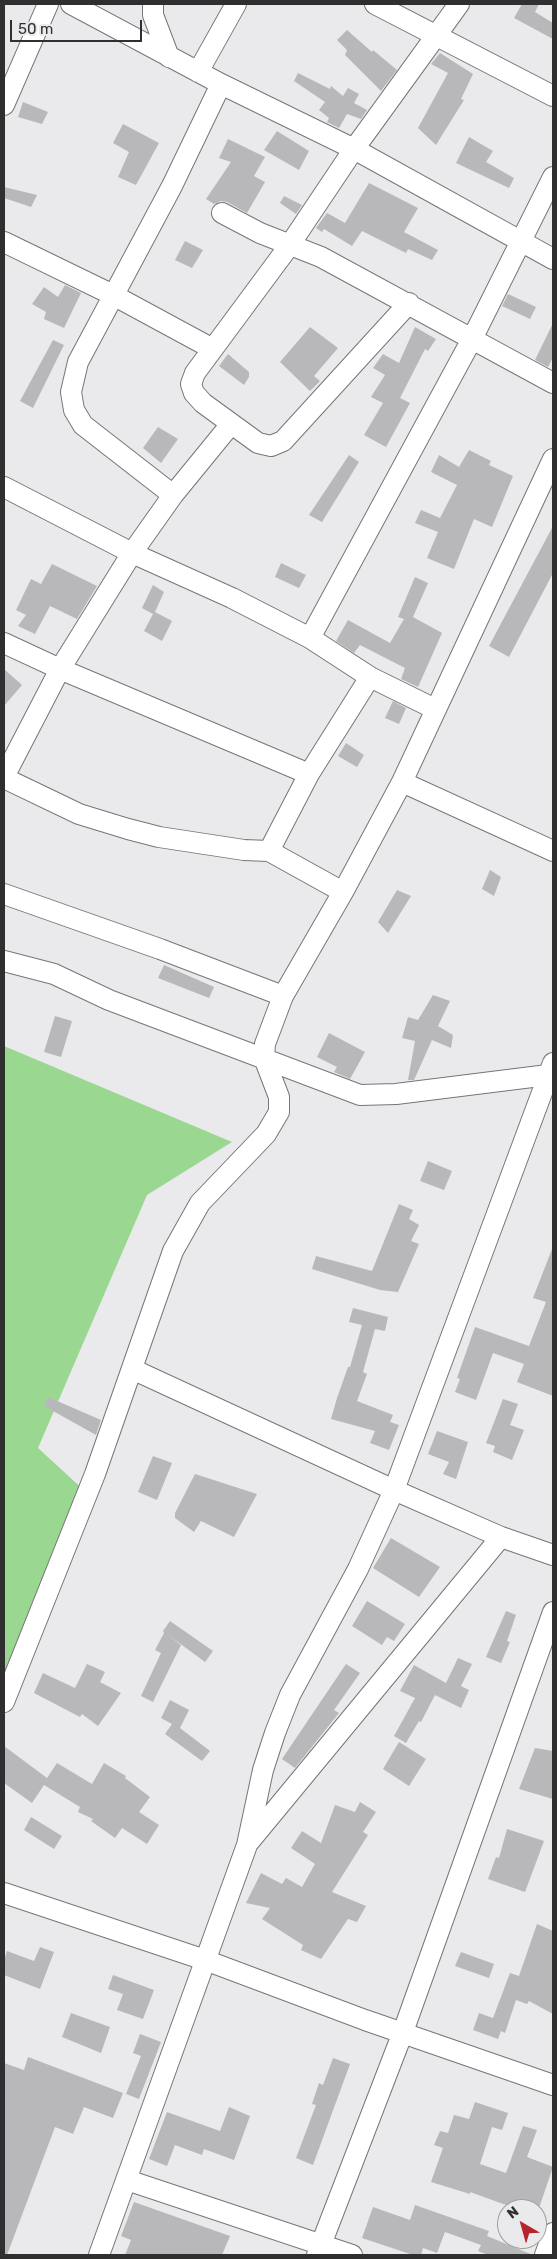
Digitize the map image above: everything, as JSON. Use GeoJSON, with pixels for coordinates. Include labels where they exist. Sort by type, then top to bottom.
{"type":"FeatureCollection","features":[{"type":"Feature","properties":{"kind":"street"},"geometry":{"type":"LineString","coordinates":[[4,105],[48,4]]}},
{"type":"Feature","properties":{"kind":"street"},"geometry":{"type":"LineString","coordinates":[[71,4],[221,84],[354,149],[522,240],[553,259]]}},
{"type":"Feature","properties":{"kind":"street"},"geometry":{"type":"LineString","coordinates":[[153,4],[154,15],[169,57]]}},
{"type":"Feature","properties":{"kind":"street"},"geometry":{"type":"LineString","coordinates":[[198,72],[236,4]]}},
{"type":"Feature","properties":{"kind":"street"},"geometry":{"type":"LineString","coordinates":[[375,4],[553,96]]}},
{"type":"Feature","properties":{"kind":"street"},"geometry":{"type":"LineString","coordinates":[[409,303],[283,441],[271,446],[258,443],[203,403],[194,393],[191,384],[195,373],[211,348],[289,246],[354,149],[459,4]]}},
{"type":"Feature","properties":{"kind":"street"},"geometry":{"type":"LineString","coordinates":[[173,495],[83,425],[74,410],[71,392],[78,362],[172,186],[221,84]]}},
{"type":"Feature","properties":{"kind":"street"},"geometry":{"type":"LineString","coordinates":[[310,638],[472,339],[553,176]]}},
{"type":"Feature","properties":{"kind":"street"},"geometry":{"type":"LineString","coordinates":[[222,213],[260,234],[321,257],[409,303],[553,383]]}},
{"type":"Feature","properties":{"kind":"street"},"geometry":{"type":"LineString","coordinates":[[4,242],[114,295],[211,348]]}},
{"type":"Feature","properties":{"kind":"street"},"geometry":{"type":"LineString","coordinates":[[231,424],[173,495],[132,553],[60,669],[4,777],[79,814],[128,829],[168,838],[244,850],[269,851],[343,892]]}},
{"type":"Feature","properties":{"kind":"street"},"geometry":{"type":"LineString","coordinates":[[4,1702],[94,1474],[173,1251],[200,1203],[266,1134],[279,1112],[279,1097],[264,1058],[265,1044],[283,996],[343,892],[402,782],[553,459]]}},
{"type":"Feature","properties":{"kind":"street"},"geometry":{"type":"LineString","coordinates":[[4,487],[132,553],[232,598],[310,638],[370,677],[435,709]]}},
{"type":"Feature","properties":{"kind":"street"},"geometry":{"type":"LineString","coordinates":[[4,642],[60,669],[309,774]]}},
{"type":"Feature","properties":{"kind":"street"},"geometry":{"type":"LineString","coordinates":[[269,851],[309,774],[370,677]]}},
{"type":"Feature","properties":{"kind":"street"},"geometry":{"type":"LineString","coordinates":[[402,782],[553,851]]}},
{"type":"Feature","properties":{"kind":"street"},"geometry":{"type":"LineString","coordinates":[[4,894],[160,948],[283,996]]}},
{"type":"Feature","properties":{"kind":"street"},"geometry":{"type":"LineString","coordinates":[[4,961],[54,974],[109,1000],[360,1095],[396,1094],[551,1069],[394,1490],[358,1570],[290,1695],[263,1770],[247,1845],[99,2255]]}},
{"type":"Feature","properties":{"kind":"street"},"geometry":{"type":"LineString","coordinates":[[132,1369],[394,1490],[501,1537],[553,1555]]}},
{"type":"Feature","properties":{"kind":"street"},"geometry":{"type":"LineString","coordinates":[[247,1845],[501,1537]]}},
{"type":"Feature","properties":{"kind":"street"},"geometry":{"type":"LineString","coordinates":[[319,2250],[404,2032],[553,1612]]}},
{"type":"Feature","properties":{"kind":"street"},"geometry":{"type":"LineString","coordinates":[[4,1893],[205,1960],[553,2085]]}},
{"type":"Feature","properties":{"kind":"street"},"geometry":{"type":"LineString","coordinates":[[127,2180],[319,2250],[352,2255]]}},
{"type":"Feature","properties":{"kind":"street"},"geometry":{"type":"LineString","coordinates":[[545,2255],[553,2233]]}},
{"type":"Feature","properties":{"kind":"green space"},"geometry":{"type":"Polygon","coordinates":[[[4,1046],[232,1142],[147,1195],[38,1448],[87,1493],[4,1678],[4,1046]]]}},
{"type":"Feature","properties":{"kind":"building"},"geometry":{"type":"Polygon","coordinates":[[[522,4],[539,4],[535,12],[553,23],[553,39],[514,18],[522,4]]]}},
{"type":"Feature","properties":{"kind":"building"},"geometry":{"type":"Polygon","coordinates":[[[347,30],[372,52],[373,50],[397,70],[381,91],[345,55],[347,50],[337,40],[347,30]]]}},
{"type":"Feature","properties":{"kind":"building"},"geometry":{"type":"Polygon","coordinates":[[[440,53],[473,74],[461,99],[464,100],[436,145],[418,128],[448,73],[431,64],[440,53]]]}},
{"type":"Feature","properties":{"kind":"building"},"geometry":{"type":"Polygon","coordinates":[[[298,73],[330,89],[331,86],[343,96],[348,88],[359,94],[354,103],[367,110],[361,119],[347,114],[339,128],[327,122],[329,118],[319,110],[325,102],[294,81],[298,73]]]}},
{"type":"Feature","properties":{"kind":"building"},"geometry":{"type":"Polygon","coordinates":[[[23,102],[48,112],[42,124],[18,117],[23,102]]]}},
{"type":"Feature","properties":{"kind":"building"},"geometry":{"type":"Polygon","coordinates":[[[123,124],[159,143],[136,185],[118,177],[129,152],[113,143],[123,124]]]}},
{"type":"Feature","properties":{"kind":"building"},"geometry":{"type":"Polygon","coordinates":[[[277,131],[309,151],[299,170],[264,150],[277,131]]]}},
{"type":"Feature","properties":{"kind":"building"},"geometry":{"type":"Polygon","coordinates":[[[469,137],[493,151],[486,162],[514,178],[509,188],[456,163],[469,137]]]}},
{"type":"Feature","properties":{"kind":"building"},"geometry":{"type":"Polygon","coordinates":[[[228,139],[265,157],[254,176],[265,182],[247,213],[227,202],[221,201],[214,204],[206,199],[231,162],[219,158],[228,139]]]}},
{"type":"Feature","properties":{"kind":"building"},"geometry":{"type":"Polygon","coordinates":[[[369,183],[418,208],[404,232],[438,250],[432,260],[408,249],[406,253],[362,231],[352,246],[324,229],[322,232],[316,228],[327,213],[345,223],[369,183]]]}},
{"type":"Feature","properties":{"kind":"building"},"geometry":{"type":"Polygon","coordinates":[[[4,187],[37,195],[31,207],[4,198],[4,187]]]}},
{"type":"Feature","properties":{"kind":"building"},"geometry":{"type":"Polygon","coordinates":[[[284,196],[302,205],[296,214],[280,203],[284,196]]]}},
{"type":"Feature","properties":{"kind":"building"},"geometry":{"type":"Polygon","coordinates":[[[185,241],[203,250],[192,268],[175,260],[185,241]]]}},
{"type":"Feature","properties":{"kind":"building"},"geometry":{"type":"Polygon","coordinates":[[[65,285],[81,293],[64,328],[44,319],[46,312],[32,304],[44,287],[58,297],[65,285]]]}},
{"type":"Feature","properties":{"kind":"building"},"geometry":{"type":"Polygon","coordinates":[[[508,294],[536,307],[530,319],[502,306],[508,294]]]}},
{"type":"Feature","properties":{"kind":"building"},"geometry":{"type":"Polygon","coordinates":[[[553,323],[553,357],[548,367],[535,360],[553,323]]]}},
{"type":"Feature","properties":{"kind":"building"},"geometry":{"type":"Polygon","coordinates":[[[310,327],[338,348],[314,376],[320,381],[310,391],[280,362],[310,327]]]}},
{"type":"Feature","properties":{"kind":"building"},"geometry":{"type":"Polygon","coordinates":[[[415,327],[436,339],[428,351],[425,349],[400,398],[410,403],[386,447],[364,435],[383,403],[371,397],[385,375],[373,368],[383,354],[399,363],[415,327]]]}},
{"type":"Feature","properties":{"kind":"building"},"geometry":{"type":"Polygon","coordinates":[[[53,340],[64,345],[33,408],[20,401],[53,340]]]}},
{"type":"Feature","properties":{"kind":"building"},"geometry":{"type":"Polygon","coordinates":[[[228,354],[249,372],[249,377],[244,385],[219,366],[228,354]]]}},
{"type":"Feature","properties":{"kind":"building"},"geometry":{"type":"Polygon","coordinates":[[[158,427],[178,439],[161,463],[143,448],[158,427]]]}},
{"type":"Feature","properties":{"kind":"building"},"geometry":{"type":"Polygon","coordinates":[[[469,450],[491,461],[489,465],[513,476],[492,527],[474,519],[454,569],[427,558],[438,532],[415,523],[421,510],[440,518],[457,485],[431,472],[439,455],[459,467],[469,450]]]}},
{"type":"Feature","properties":{"kind":"building"},"geometry":{"type":"Polygon","coordinates":[[[349,455],[359,462],[322,522],[309,515],[349,455]]]}},
{"type":"Feature","properties":{"kind":"building"},"geometry":{"type":"Polygon","coordinates":[[[553,526],[553,573],[509,657],[489,646],[553,526]]]}},
{"type":"Feature","properties":{"kind":"building"},"geometry":{"type":"Polygon","coordinates":[[[281,563],[306,575],[299,588],[275,577],[281,563]]]}},
{"type":"Feature","properties":{"kind":"building"},"geometry":{"type":"Polygon","coordinates":[[[52,564],[97,586],[77,619],[50,606],[35,634],[18,626],[26,615],[16,610],[31,579],[41,584],[52,564]]]}},
{"type":"Feature","properties":{"kind":"building"},"geometry":{"type":"Polygon","coordinates":[[[415,577],[428,583],[413,617],[442,633],[418,687],[401,679],[405,668],[360,645],[354,653],[336,641],[348,620],[390,643],[404,619],[398,617],[415,577]]]}},
{"type":"Feature","properties":{"kind":"building"},"geometry":{"type":"Polygon","coordinates":[[[153,585],[164,592],[155,612],[172,621],[162,641],[144,631],[153,614],[142,608],[153,585]]]}},
{"type":"Feature","properties":{"kind":"building"},"geometry":{"type":"Polygon","coordinates":[[[4,669],[22,685],[4,706],[4,669]]]}},
{"type":"Feature","properties":{"kind":"building"},"geometry":{"type":"Polygon","coordinates":[[[393,701],[406,708],[399,724],[385,718],[393,701]]]}},
{"type":"Feature","properties":{"kind":"building"},"geometry":{"type":"Polygon","coordinates":[[[346,743],[364,755],[357,767],[338,756],[346,743]]]}},
{"type":"Feature","properties":{"kind":"building"},"geometry":{"type":"Polygon","coordinates":[[[490,870],[501,877],[494,896],[482,889],[490,870]]]}},
{"type":"Feature","properties":{"kind":"building"},"geometry":{"type":"Polygon","coordinates":[[[397,890],[411,896],[388,933],[378,922],[397,890]]]}},
{"type":"Feature","properties":{"kind":"building"},"geometry":{"type":"Polygon","coordinates":[[[164,965],[214,987],[209,998],[158,978],[164,965]]]}},
{"type":"Feature","properties":{"kind":"building"},"geometry":{"type":"Polygon","coordinates":[[[433,995],[450,1001],[438,1026],[453,1035],[451,1048],[432,1040],[414,1080],[408,1080],[415,1041],[402,1038],[408,1017],[418,1020],[433,995]]]}},
{"type":"Feature","properties":{"kind":"building"},"geometry":{"type":"Polygon","coordinates":[[[55,1016],[72,1021],[61,1057],[44,1052],[55,1016]]]}},
{"type":"Feature","properties":{"kind":"building"},"geometry":{"type":"Polygon","coordinates":[[[329,1033],[365,1052],[350,1079],[334,1072],[337,1067],[317,1057],[329,1033]]]}},
{"type":"Feature","properties":{"kind":"building"},"geometry":{"type":"Polygon","coordinates":[[[428,1161],[452,1171],[444,1190],[420,1181],[428,1161]]]}},
{"type":"Feature","properties":{"kind":"building"},"geometry":{"type":"Polygon","coordinates":[[[399,1204],[413,1210],[409,1219],[419,1225],[411,1241],[419,1244],[398,1292],[380,1290],[312,1269],[316,1256],[372,1271],[399,1204]]]}},
{"type":"Feature","properties":{"kind":"building"},"geometry":{"type":"Polygon","coordinates":[[[552,1249],[553,1396],[517,1382],[524,1364],[493,1353],[476,1400],[455,1392],[460,1379],[457,1378],[475,1327],[529,1346],[546,1302],[533,1298],[552,1249]]]}},
{"type":"Feature","properties":{"kind":"building"},"geometry":{"type":"Polygon","coordinates":[[[353,1308],[388,1317],[385,1331],[375,1329],[363,1372],[367,1374],[357,1401],[393,1415],[390,1422],[399,1425],[389,1450],[370,1443],[375,1431],[331,1419],[348,1367],[350,1367],[362,1325],[349,1322],[353,1308]]]}},
{"type":"Feature","properties":{"kind":"building"},"geometry":{"type":"Polygon","coordinates":[[[48,1397],[101,1420],[96,1435],[44,1406],[48,1397]]]}},
{"type":"Feature","properties":{"kind":"building"},"geometry":{"type":"Polygon","coordinates":[[[503,1399],[518,1404],[510,1425],[524,1430],[512,1460],[493,1452],[495,1446],[486,1443],[503,1399]]]}},
{"type":"Feature","properties":{"kind":"building"},"geometry":{"type":"Polygon","coordinates":[[[437,1431],[468,1442],[456,1479],[443,1474],[449,1462],[428,1454],[437,1431]]]}},
{"type":"Feature","properties":{"kind":"building"},"geometry":{"type":"Polygon","coordinates":[[[153,1456],[172,1463],[157,1500],[138,1492],[153,1456]]]}},
{"type":"Feature","properties":{"kind":"building"},"geometry":{"type":"Polygon","coordinates":[[[195,1474],[257,1494],[234,1537],[201,1521],[194,1532],[175,1518],[175,1513],[195,1474]]]}},
{"type":"Feature","properties":{"kind":"building"},"geometry":{"type":"Polygon","coordinates":[[[391,1538],[440,1567],[419,1597],[373,1568],[391,1538]]]}},
{"type":"Feature","properties":{"kind":"building"},"geometry":{"type":"Polygon","coordinates":[[[367,1601],[405,1624],[394,1641],[387,1637],[382,1645],[352,1626],[367,1601]]]}},
{"type":"Feature","properties":{"kind":"building"},"geometry":{"type":"Polygon","coordinates":[[[506,1611],[516,1615],[507,1641],[510,1642],[501,1663],[486,1657],[506,1611]]]}},
{"type":"Feature","properties":{"kind":"building"},"geometry":{"type":"Polygon","coordinates":[[[170,1621],[213,1651],[205,1662],[167,1634],[181,1645],[153,1702],[141,1696],[161,1653],[155,1650],[164,1633],[163,1631],[170,1621]]]}},
{"type":"Feature","properties":{"kind":"building"},"geometry":{"type":"Polygon","coordinates":[[[458,1658],[472,1664],[461,1686],[469,1690],[461,1708],[435,1695],[421,1722],[419,1721],[406,1743],[394,1736],[415,1698],[400,1691],[414,1665],[446,1683],[458,1658]]]}},
{"type":"Feature","properties":{"kind":"building"},"geometry":{"type":"Polygon","coordinates":[[[87,1664],[105,1672],[100,1682],[121,1693],[98,1726],[82,1714],[80,1717],[34,1693],[43,1673],[75,1688],[87,1664]]]}},
{"type":"Feature","properties":{"kind":"building"},"geometry":{"type":"Polygon","coordinates":[[[346,1664],[360,1673],[334,1710],[339,1713],[295,1768],[282,1759],[346,1664]]]}},
{"type":"Feature","properties":{"kind":"building"},"geometry":{"type":"Polygon","coordinates":[[[170,1700],[189,1710],[180,1728],[210,1751],[202,1761],[165,1734],[172,1724],[161,1718],[170,1700]]]}},
{"type":"Feature","properties":{"kind":"building"},"geometry":{"type":"Polygon","coordinates":[[[399,1742],[426,1759],[409,1786],[383,1769],[399,1742]]]}},
{"type":"Feature","properties":{"kind":"building"},"geometry":{"type":"Polygon","coordinates":[[[4,1746],[47,1778],[57,1763],[92,1784],[104,1763],[126,1776],[125,1778],[150,1797],[139,1812],[159,1825],[147,1844],[122,1828],[115,1838],[91,1821],[93,1819],[78,1812],[80,1807],[44,1785],[32,1803],[4,1783],[4,1746]]]}},
{"type":"Feature","properties":{"kind":"building"},"geometry":{"type":"Polygon","coordinates":[[[535,1748],[553,1751],[553,1799],[519,1789],[535,1748]]]}},
{"type":"Feature","properties":{"kind":"building"},"geometry":{"type":"Polygon","coordinates":[[[360,1802],[376,1812],[363,1832],[368,1835],[332,1892],[366,1906],[357,1922],[348,1919],[321,1959],[301,1950],[303,1945],[262,1919],[270,1908],[246,1903],[261,1873],[282,1884],[286,1878],[302,1887],[315,1864],[291,1848],[302,1831],[321,1843],[335,1805],[355,1812],[360,1802]]]}},
{"type":"Feature","properties":{"kind":"building"},"geometry":{"type":"Polygon","coordinates":[[[31,1817],[62,1836],[54,1849],[24,1830],[31,1817]]]}},
{"type":"Feature","properties":{"kind":"building"},"geometry":{"type":"Polygon","coordinates":[[[507,1829],[544,1841],[525,1892],[488,1879],[496,1857],[499,1858],[507,1829]]]}},
{"type":"Feature","properties":{"kind":"building"},"geometry":{"type":"Polygon","coordinates":[[[537,1924],[553,1931],[553,2014],[529,2001],[527,2004],[516,2000],[505,2033],[501,2031],[498,2039],[473,2030],[479,2013],[493,2018],[510,1973],[519,1976],[537,1924]]]}},
{"type":"Feature","properties":{"kind":"building"},"geometry":{"type":"Polygon","coordinates":[[[40,1947],[54,1952],[40,1989],[4,1975],[4,1960],[7,1951],[34,1961],[40,1947]]]}},
{"type":"Feature","properties":{"kind":"building"},"geometry":{"type":"Polygon","coordinates":[[[461,1952],[494,1964],[489,1978],[455,1966],[461,1952]]]}},
{"type":"Feature","properties":{"kind":"building"},"geometry":{"type":"Polygon","coordinates":[[[113,1975],[154,1990],[143,2019],[117,2010],[123,1994],[108,1989],[113,1975]]]}},
{"type":"Feature","properties":{"kind":"building"},"geometry":{"type":"Polygon","coordinates":[[[71,2013],[110,2027],[101,2053],[62,2037],[71,2013]]]}},
{"type":"Feature","properties":{"kind":"building"},"geometry":{"type":"Polygon","coordinates":[[[140,2034],[161,2042],[139,2099],[126,2094],[141,2056],[133,2053],[140,2034]]]}},
{"type":"Feature","properties":{"kind":"building"},"geometry":{"type":"Polygon","coordinates":[[[28,2057],[123,2093],[113,2118],[84,2107],[73,2134],[55,2127],[7,2255],[4,2255],[4,2063],[24,2070],[28,2057]]]}},
{"type":"Feature","properties":{"kind":"building"},"geometry":{"type":"Polygon","coordinates":[[[333,2058],[350,2064],[313,2165],[296,2158],[316,2105],[312,2104],[319,2083],[323,2085],[333,2058]]]}},
{"type":"Feature","properties":{"kind":"building"},"geometry":{"type":"Polygon","coordinates":[[[475,2102],[508,2113],[502,2130],[492,2127],[480,2164],[506,2173],[523,2126],[537,2130],[527,2157],[553,2167],[542,2199],[497,2199],[497,2202],[470,2192],[470,2194],[431,2182],[443,2148],[434,2145],[440,2131],[448,2133],[454,2115],[469,2119],[475,2102]]]}},
{"type":"Feature","properties":{"kind":"building"},"geometry":{"type":"Polygon","coordinates":[[[229,2107],[250,2116],[234,2160],[204,2149],[202,2155],[175,2145],[167,2166],[149,2159],[167,2112],[220,2131],[229,2107]]]}},
{"type":"Feature","properties":{"kind":"building"},"geometry":{"type":"Polygon","coordinates":[[[134,2202],[230,2236],[222,2255],[125,2255],[131,2240],[121,2236],[134,2202]]]}},
{"type":"Feature","properties":{"kind":"building"},"geometry":{"type":"Polygon","coordinates":[[[415,2205],[489,2231],[487,2236],[497,2240],[497,2249],[518,2249],[533,2255],[488,2255],[478,2251],[481,2245],[445,2232],[437,2253],[423,2248],[421,2255],[413,2255],[362,2238],[373,2207],[410,2220],[415,2205]]]}}]}
